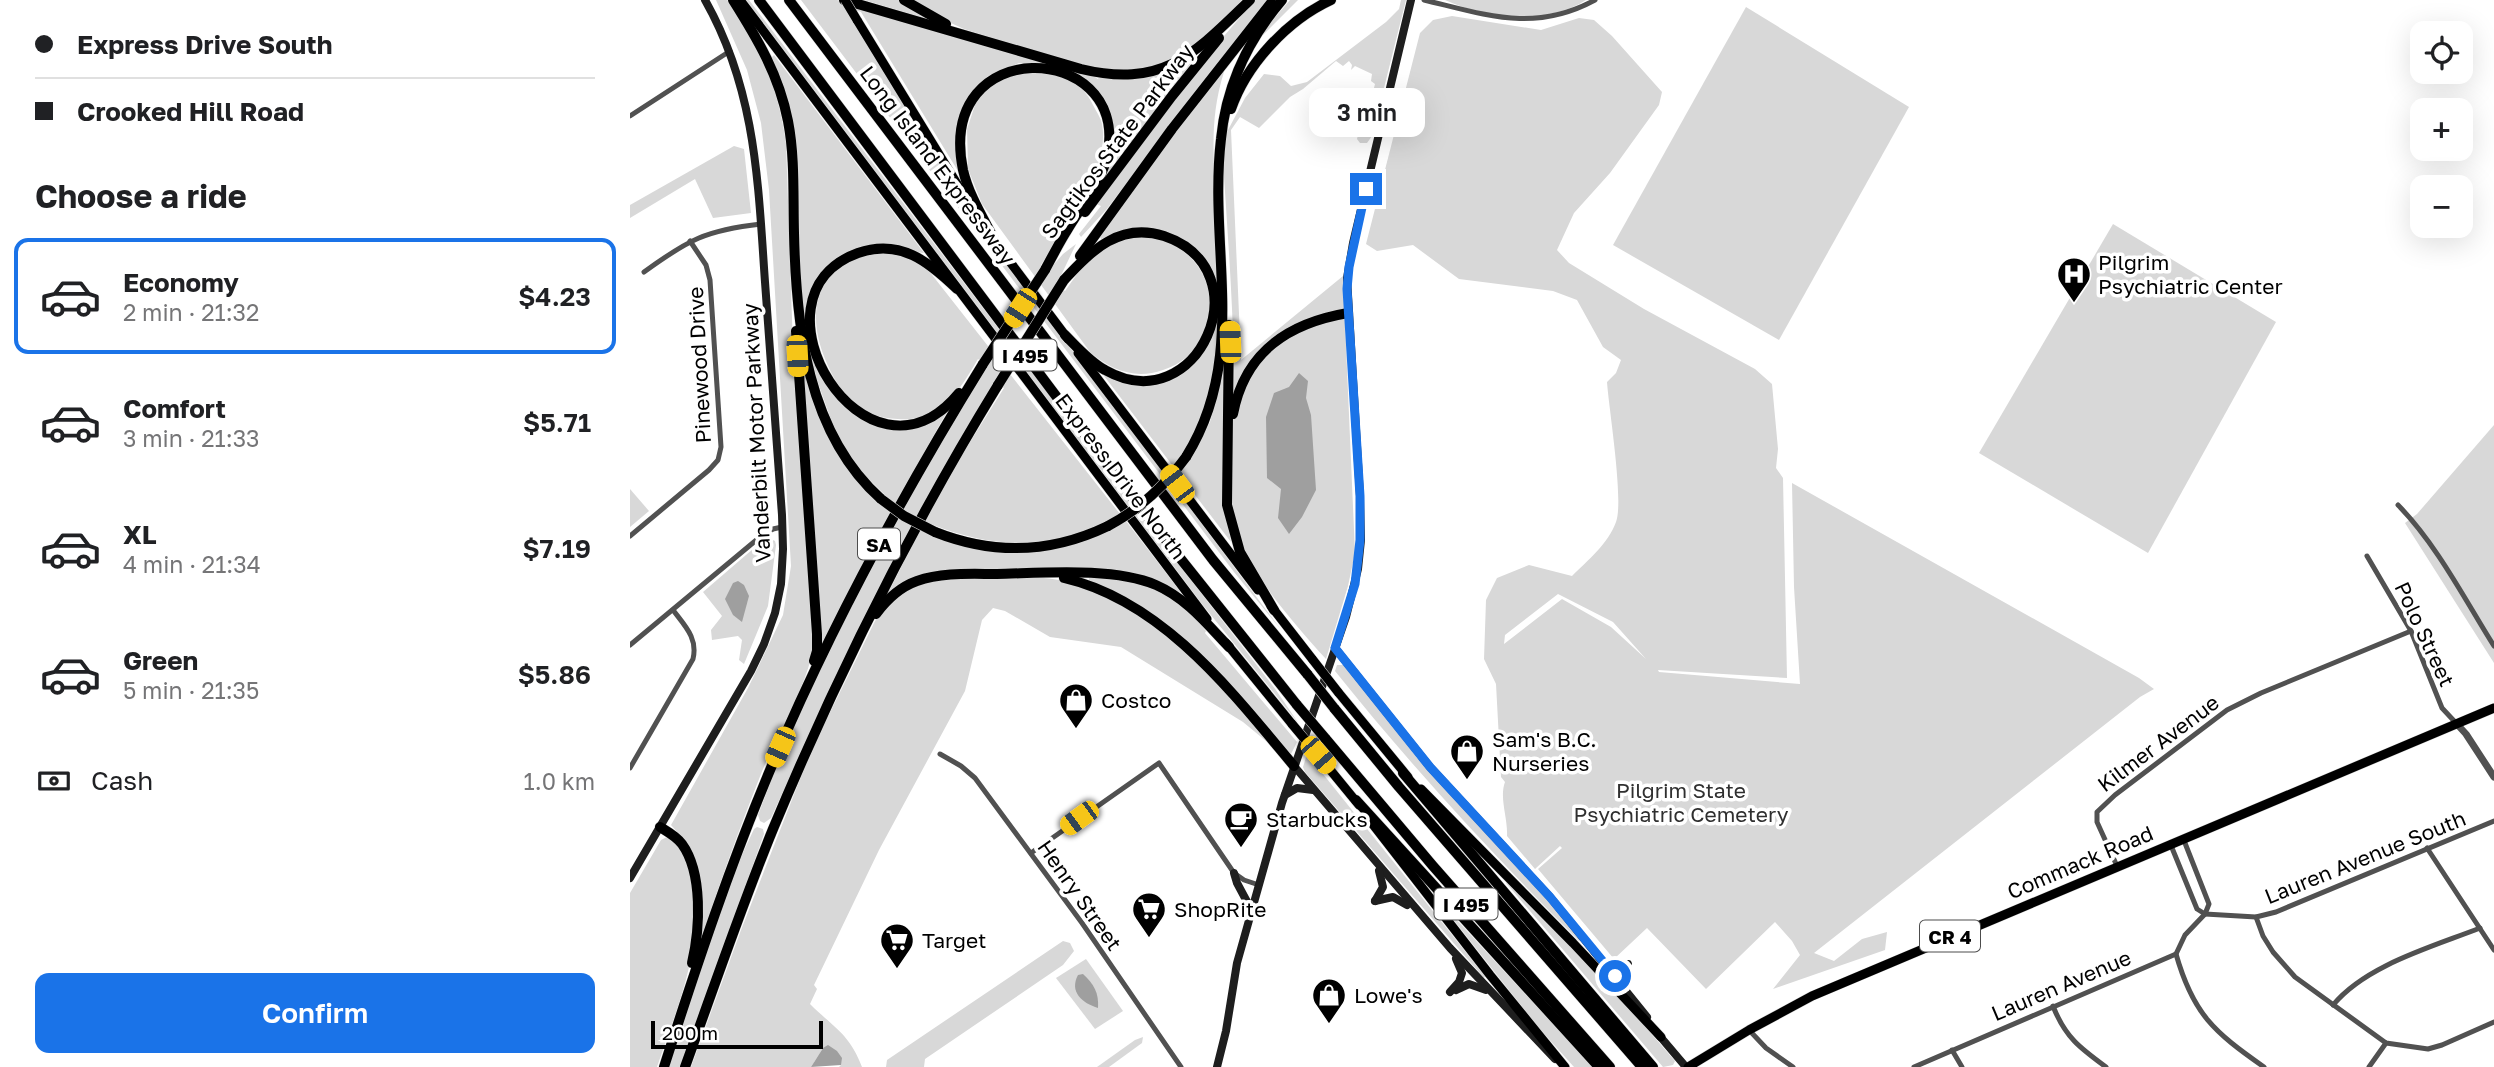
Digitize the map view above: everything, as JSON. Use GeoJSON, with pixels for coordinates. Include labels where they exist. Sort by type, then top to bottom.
{"type":"FeatureCollection","features":[{"type":"Feature","properties":{"kind":"highway"},"geometry":{"type":"LineString","coordinates":[[733,0],[769,61],[785,108],[792,150],[799,380],[817,646],[787,731]]}},
{"type":"Feature","properties":{"kind":"highway","name":"I 495"},"geometry":{"type":"LineString","coordinates":[[759,0],[1137,504],[1297,705],[1433,866],[1610,1067]]}},
{"type":"Feature","properties":{"kind":"highway","name":"Long Island Expressway"},"geometry":{"type":"LineString","coordinates":[[789,0],[1213,560],[1417,808],[1646,1066]]}},
{"type":"Feature","properties":{"kind":"highway"},"geometry":{"type":"LineString","coordinates":[[844,0],[1100,73],[1139,74],[1191,55],[1250,0]]}},
{"type":"Feature","properties":{"kind":"highway"},"geometry":{"type":"LineString","coordinates":[[904,0],[946,24],[988,41]]}},
{"type":"Feature","properties":{"kind":"highway","name":"Sagtikos State Parkway"},"geometry":{"type":"LineString","coordinates":[[664,1067],[726,880],[787,731],[870,560],[937,440],[1045,270],[1127,155],[1250,0]]}},
{"type":"Feature","properties":{"kind":"highway","name":"Sagtikos State Parkway"},"geometry":{"type":"LineString","coordinates":[[685,1067],[773,830],[820,720],[919,522],[998,385],[1065,280],[1171,129],[1273,0]]}},
{"type":"Feature","properties":{"kind":"highway"},"geometry":{"type":"LineString","coordinates":[[796,285],[807,358],[824,418],[849,463],[881,499],[904,516],[935,532],[978,545],[1020,549],[1062,543],[1108,526],[1152,496],[1186,457],[1205,419],[1219,369],[1223,327],[1220,148],[1229,96],[1253,40],[1282,0]]}},
{"type":"Feature","properties":{"kind":"highway"},"geometry":{"type":"LineString","coordinates":[[1219,192],[1230,115],[1243,84],[1265,52],[1282,34],[1311,11],[1331,0]]}},
{"type":"Feature","properties":{"kind":"highway"},"geometry":{"type":"LineString","coordinates":[[996,243],[973,198],[964,170],[961,141],[966,113],[985,86],[1005,72],[1029,67],[1055,69],[1078,81],[1096,98],[1105,118],[1109,143],[1103,169],[1045,270]]}},
{"type":"Feature","properties":{"kind":"highway"},"geometry":{"type":"LineString","coordinates":[[1065,280],[1090,252],[1108,240],[1129,233],[1153,233],[1177,242],[1201,263],[1211,284],[1214,311],[1206,341],[1196,356],[1177,371],[1152,380],[1127,379],[1104,370],[1065,335]]}},
{"type":"Feature","properties":{"kind":"highway"},"geometry":{"type":"LineString","coordinates":[[957,289],[927,262],[905,251],[883,248],[853,255],[841,261],[827,275],[814,298],[810,323],[817,357],[833,387],[852,409],[875,421],[897,425],[918,422],[943,410],[983,364]]}},
{"type":"Feature","properties":{"kind":"highway"},"geometry":{"type":"LineString","coordinates":[[1222,265],[1228,301],[1230,342],[1227,505],[1233,535],[1249,571],[1274,610]]}},
{"type":"Feature","properties":{"kind":"highway"},"geometry":{"type":"LineString","coordinates":[[1226,474],[1234,406],[1241,386],[1256,360],[1269,346],[1298,327],[1314,320],[1348,313]]}},
{"type":"Feature","properties":{"kind":"highway"},"geometry":{"type":"LineString","coordinates":[[1040,573],[1094,586],[1145,614],[1215,677],[1294,766]]}},
{"type":"Feature","properties":{"kind":"highway"},"geometry":{"type":"LineString","coordinates":[[860,637],[887,600],[915,582],[948,575],[1040,573],[1118,576],[1154,584],[1187,604],[1229,647]]}},
{"type":"Feature","properties":{"kind":"highway"},"geometry":{"type":"LineString","coordinates":[[1404,773],[1646,1066]]}},
{"type":"Feature","properties":{"kind":"highway"},"geometry":{"type":"LineString","coordinates":[[1356,800],[1599,1067]]}},
{"type":"Feature","properties":{"kind":"highway"},"geometry":{"type":"LineString","coordinates":[[660,827],[677,838],[686,852],[694,878],[698,911],[694,954],[672,1041]]}},
{"type":"Feature","properties":{"kind":"main road","name":"Vanderbilt Motor Parkway"},"geometry":{"type":"LineString","coordinates":[[630,878],[751,671],[775,613],[780,584],[782,527],[761,224],[751,125],[730,51],[705,0]]}},
{"type":"Feature","properties":{"kind":"main road","name":"Express Drive North"},"geometry":{"type":"LineString","coordinates":[[740,0],[1229,647],[1356,800],[1396,856],[1564,1067]]}},
{"type":"Feature","properties":{"kind":"main road"},"geometry":{"type":"LineString","coordinates":[[844,0],[996,243],[1338,692],[1404,773],[1442,808],[1687,1067]]}},
{"type":"Feature","properties":{"kind":"main road"},"geometry":{"type":"LineString","coordinates":[[1217,1067],[1237,963],[1259,885],[1294,766],[1355,584],[1360,540],[1360,496],[1348,278],[1353,243],[1411,0]]}},
{"type":"Feature","properties":{"kind":"main road"},"geometry":{"type":"LineString","coordinates":[[1335,648],[1437,776],[1545,891],[1661,1037]]}},
{"type":"Feature","properties":{"kind":"main road","name":"Commack Road"},"geometry":{"type":"LineString","coordinates":[[1687,1067],[1811,996],[2494,708]]}},
{"type":"Feature","properties":{"kind":"main road"},"geometry":{"type":"LineString","coordinates":[[1294,766],[1423,918],[1564,1067]]}},
{"type":"Feature","properties":{"kind":"main road"},"geometry":{"type":"LineString","coordinates":[[1285,795],[1299,788],[1313,790]]}},
{"type":"Feature","properties":{"kind":"main road"},"geometry":{"type":"LineString","coordinates":[[1377,865],[1383,885],[1375,901],[1395,897],[1423,918]]}},
{"type":"Feature","properties":{"kind":"main road"},"geometry":{"type":"LineString","coordinates":[[1234,873],[1252,911]]}},
{"type":"Feature","properties":{"kind":"main road"},"geometry":{"type":"LineString","coordinates":[[1450,948],[1462,973],[1459,982],[1450,992],[1473,984],[1492,993]]}},
{"type":"Feature","properties":{"kind":"main road"},"geometry":{"type":"LineString","coordinates":[[1604,962],[1628,964],[1624,975],[1625,989]]}},
{"type":"Feature","properties":{"kind":"street"},"geometry":{"type":"LineString","coordinates":[[1424,0],[1508,19],[1529,20],[1575,10],[1595,0]]}},
{"type":"Feature","properties":{"kind":"street"},"geometry":{"type":"LineString","coordinates":[[630,116],[730,51]]}},
{"type":"Feature","properties":{"kind":"street"},"geometry":{"type":"LineString","coordinates":[[644,272],[676,248],[709,232],[761,224]]}},
{"type":"Feature","properties":{"kind":"street","name":"Pinewood Drive"},"geometry":{"type":"LineString","coordinates":[[630,536],[709,470],[718,460],[721,447],[710,280],[706,265],[690,241]]}},
{"type":"Feature","properties":{"kind":"street"},"geometry":{"type":"LineString","coordinates":[[2398,505],[2438,556],[2494,646]]}},
{"type":"Feature","properties":{"kind":"street"},"geometry":{"type":"LineString","coordinates":[[630,645],[760,537],[782,527]]}},
{"type":"Feature","properties":{"kind":"street","name":"Polo Street"},"geometry":{"type":"LineString","coordinates":[[2367,556],[2411,631],[2442,708],[2456,723]]}},
{"type":"Feature","properties":{"kind":"street"},"geometry":{"type":"LineString","coordinates":[[630,768],[693,659],[694,641],[673,611]]}},
{"type":"Feature","properties":{"kind":"street","name":"Kilmer Avenue"},"geometry":{"type":"LineString","coordinates":[[2116,866],[2097,822],[2097,812],[2115,794],[2227,710],[2261,693],[2411,631]]}},
{"type":"Feature","properties":{"kind":"street"},"geometry":{"type":"LineString","coordinates":[[2456,723],[2494,777]]}},
{"type":"Feature","properties":{"kind":"street","name":"Henry Street"},"geometry":{"type":"LineString","coordinates":[[940,754],[975,778],[1181,1067]]}},
{"type":"Feature","properties":{"kind":"street"},"geometry":{"type":"LineString","coordinates":[[1031,853],[1158,763],[1234,873],[1259,885]]}},
{"type":"Feature","properties":{"kind":"street","name":"Lauren Avenue South"},"geometry":{"type":"LineString","coordinates":[[2205,914],[2256,917],[2276,912],[2494,821]]}},
{"type":"Feature","properties":{"kind":"street"},"geometry":{"type":"LineString","coordinates":[[2183,838],[2209,904],[2205,914],[2185,935],[2176,954],[2192,999],[2205,1019],[2225,1038],[2264,1067]]}},
{"type":"Feature","properties":{"kind":"street"},"geometry":{"type":"LineString","coordinates":[[2170,844],[2197,909],[2205,914]]}},
{"type":"Feature","properties":{"kind":"street"},"geometry":{"type":"LineString","coordinates":[[2427,848],[2494,950]]}},
{"type":"Feature","properties":{"kind":"street"},"geometry":{"type":"LineString","coordinates":[[2256,917],[2263,936],[2295,977],[2386,1043],[2428,1049],[2494,1022]]}},
{"type":"Feature","properties":{"kind":"street"},"geometry":{"type":"LineString","coordinates":[[2333,1005],[2345,990],[2368,974],[2480,928]]}},
{"type":"Feature","properties":{"kind":"street","name":"Lauren Avenue"},"geometry":{"type":"LineString","coordinates":[[1914,1067],[2176,954]]}},
{"type":"Feature","properties":{"kind":"street"},"geometry":{"type":"LineString","coordinates":[[2053,1006],[2060,1026],[2069,1037],[2106,1067]]}},
{"type":"Feature","properties":{"kind":"street"},"geometry":{"type":"LineString","coordinates":[[1749,1030],[1766,1048],[1793,1067]]}},
{"type":"Feature","properties":{"kind":"street"},"geometry":{"type":"LineString","coordinates":[[2369,1067],[2386,1043]]}},
{"type":"Feature","properties":{"kind":"street"},"geometry":{"type":"LineString","coordinates":[[1951,1049],[1962,1067]]}},
{"type":"Feature","properties":{"kind":"green space"},"geometry":{"type":"Polygon","coordinates":[[[716,0],[727,0],[766,67],[778,102],[786,143],[794,377],[814,646],[798,695],[768,758],[744,818],[698,950],[702,906],[686,842],[671,825],[748,688],[783,615],[791,566],[769,190],[761,123],[747,70],[716,0]]]}},
{"type":"Feature","properties":{"kind":"green space"},"geometry":{"type":"Polygon","coordinates":[[[746,0],[749,0],[1276,690],[1299,724],[1202,604],[746,0]]]}},
{"type":"Feature","properties":{"kind":"green space"},"geometry":{"type":"Polygon","coordinates":[[[801,0],[837,0],[1092,75],[1098,79],[1100,75],[1127,77],[1198,54],[1107,177],[1103,175],[1110,123],[1086,83],[1067,69],[1043,63],[1019,63],[996,73],[976,91],[963,114],[961,176],[861,12],[846,7],[982,230],[1282,631],[1234,572],[801,0]]]}},
{"type":"Feature","properties":{"kind":"green space"},"geometry":{"type":"Polygon","coordinates":[[[864,0],[902,0],[923,13],[921,17],[864,0]]]}},
{"type":"Feature","properties":{"kind":"green space"},"geometry":{"type":"Polygon","coordinates":[[[911,0],[1242,0],[1222,23],[1190,52],[1151,68],[1108,71],[964,29],[911,0]]]}},
{"type":"Feature","properties":{"kind":"green space"},"geometry":{"type":"Polygon","coordinates":[[[1255,0],[1267,0],[1106,210],[1081,237],[1079,234],[1101,206],[1096,204],[1212,50],[1255,0]]]}},
{"type":"Feature","properties":{"kind":"green space"},"geometry":{"type":"Polygon","coordinates":[[[1290,0],[1298,0],[1249,49],[1290,0]]]}},
{"type":"Feature","properties":{"kind":"green space"},"geometry":{"type":"Polygon","coordinates":[[[1401,0],[1406,0],[1372,136],[1367,143],[1360,143],[1357,139],[1358,135],[1362,135],[1375,84],[1371,81],[1372,74],[1355,66],[1351,70],[1349,61],[1343,66],[1336,61],[1290,97],[1259,128],[1240,117],[1231,130],[1241,360],[1343,276],[1355,553],[1326,659],[1258,575],[1243,547],[1231,502],[1234,362],[1221,132],[1226,94],[1248,51],[1231,99],[1228,130],[1245,98],[1264,74],[1280,76],[1291,86],[1307,82],[1386,22],[1399,9],[1401,0]]]}},
{"type":"Feature","properties":{"kind":"green space"},"geometry":{"type":"Polygon","coordinates":[[[1445,0],[1586,0],[1554,13],[1516,16],[1479,12],[1445,0]]]}},
{"type":"Feature","properties":{"kind":"green space"},"geometry":{"type":"Polygon","coordinates":[[[1746,7],[1909,107],[1779,340],[1613,245],[1746,7]]]}},
{"type":"Feature","properties":{"kind":"green space","name":"Pilgrim State Psychiatric Cemetery"},"geometry":{"type":"Polygon","coordinates":[[[1452,16],[1541,30],[1579,18],[1594,20],[1612,36],[1662,92],[1659,105],[1610,173],[1574,213],[1557,250],[1569,263],[1644,309],[1755,369],[1772,384],[1778,449],[1776,468],[1783,478],[1787,678],[1658,670],[1659,672],[1800,684],[1794,587],[1792,483],[2139,678],[2154,689],[2140,697],[1814,953],[1834,961],[1862,939],[1887,932],[1885,950],[1773,989],[1800,955],[1775,922],[1706,989],[1647,928],[1614,959],[1538,869],[1562,848],[1560,846],[1535,869],[1507,836],[1496,684],[1484,659],[1486,600],[1497,578],[1529,565],[1572,576],[1597,551],[1612,530],[1618,511],[1618,495],[1607,382],[1616,373],[1621,360],[1603,347],[1577,300],[1553,291],[1459,279],[1413,245],[1377,251],[1366,244],[1420,33],[1433,20],[1452,16]],[[1558,594],[1505,635],[1504,644],[1562,599],[1611,627],[1646,659],[1613,622],[1558,594]]]}},
{"type":"Feature","properties":{"kind":"green space"},"geometry":{"type":"Polygon","coordinates":[[[774,55],[924,253],[897,245],[873,245],[843,255],[823,273],[811,297],[808,325],[813,354],[824,381],[842,404],[866,420],[881,426],[916,422],[948,410],[886,520],[818,654],[803,399],[804,367],[823,422],[840,456],[863,486],[878,500],[884,494],[854,465],[836,434],[816,377],[800,293],[794,134],[783,84],[771,58],[774,55]]]}},
{"type":"Feature","properties":{"kind":"green space"},"geometry":{"type":"Polygon","coordinates":[[[1031,70],[1059,75],[1082,89],[1100,117],[1103,141],[1099,159],[1083,197],[1041,265],[1049,270],[1076,244],[1056,286],[1065,291],[1093,254],[1118,239],[1138,236],[1158,238],[1176,246],[1192,259],[1203,275],[1210,295],[1210,317],[1195,348],[1176,365],[1153,373],[1124,372],[1106,364],[1090,352],[982,204],[968,169],[967,129],[976,102],[988,88],[1008,75],[1031,70]]]}},
{"type":"Feature","properties":{"kind":"green space"},"geometry":{"type":"Polygon","coordinates":[[[1220,70],[1224,72],[1215,116],[1214,144],[1219,286],[1218,344],[1210,388],[1191,459],[1210,422],[1226,362],[1222,493],[1231,542],[1101,372],[1127,384],[1153,382],[1196,359],[1217,294],[1195,251],[1173,235],[1149,229],[1125,230],[1102,240],[1099,236],[1220,70]]]}},
{"type":"Feature","properties":{"kind":"green space"},"geometry":{"type":"Polygon","coordinates":[[[734,146],[744,149],[751,213],[713,218],[695,179],[630,218],[630,205],[734,146]]]}},
{"type":"Feature","properties":{"kind":"green space"},"geometry":{"type":"Polygon","coordinates":[[[2113,224],[2276,322],[2148,553],[1979,453],[2113,224]]]}},
{"type":"Feature","properties":{"kind":"green space"},"geometry":{"type":"Polygon","coordinates":[[[884,252],[911,259],[929,271],[1120,514],[1074,535],[1050,541],[1027,543],[979,539],[931,524],[927,533],[979,549],[1028,552],[1075,542],[1126,521],[1180,591],[1179,593],[1151,578],[1112,571],[984,569],[888,593],[941,488],[1004,388],[995,382],[910,529],[845,657],[771,818],[764,823],[758,815],[785,744],[838,629],[885,540],[987,365],[978,359],[965,381],[948,401],[934,412],[917,418],[884,418],[872,414],[861,409],[844,393],[825,359],[820,343],[816,313],[818,300],[831,275],[843,265],[861,255],[884,252]]]}},
{"type":"Feature","properties":{"kind":"green space"},"geometry":{"type":"Polygon","coordinates":[[[2494,425],[2494,663],[2405,523],[2417,514],[2494,425]]]}},
{"type":"Feature","properties":{"kind":"green space"},"geometry":{"type":"Polygon","coordinates":[[[630,489],[649,511],[630,527],[630,489]]]}},
{"type":"Feature","properties":{"kind":"green space"},"geometry":{"type":"Polygon","coordinates":[[[767,537],[775,541],[776,545],[768,606],[744,664],[739,660],[742,640],[738,636],[712,640],[711,630],[722,616],[703,592],[767,537]]]}},
{"type":"Feature","properties":{"kind":"green space"},"geometry":{"type":"Polygon","coordinates":[[[1034,577],[1070,582],[1109,596],[1136,611],[1162,630],[1210,675],[1272,746],[1243,722],[1121,647],[1050,637],[1005,611],[993,608],[982,620],[965,691],[879,850],[814,985],[817,989],[810,1004],[846,1038],[862,1067],[839,1067],[841,1065],[823,1048],[811,1067],[691,1067],[811,751],[875,621],[896,595],[914,585],[945,579],[1034,577]]]}},
{"type":"Feature","properties":{"kind":"green space"},"geometry":{"type":"Polygon","coordinates":[[[1089,577],[1125,581],[1155,589],[1181,605],[1206,631],[1297,742],[1291,754],[1146,610],[1089,580],[1089,577]]]}},
{"type":"Feature","properties":{"kind":"green space"},"geometry":{"type":"Polygon","coordinates":[[[1337,665],[1347,667],[1417,758],[1581,940],[1579,941],[1515,876],[1423,776],[1335,671],[1337,665]]]}},
{"type":"Feature","properties":{"kind":"green space"},"geometry":{"type":"Polygon","coordinates":[[[1307,754],[1484,978],[1305,772],[1303,767],[1307,754]]]}},
{"type":"Feature","properties":{"kind":"green space"},"geometry":{"type":"Polygon","coordinates":[[[757,827],[763,829],[764,834],[681,1067],[668,1067],[727,887],[757,827]]]}},
{"type":"Feature","properties":{"kind":"green space"},"geometry":{"type":"Polygon","coordinates":[[[669,836],[684,851],[690,872],[695,897],[693,946],[681,995],[657,1067],[630,1067],[630,893],[661,840],[669,836]]]}},
{"type":"Feature","properties":{"kind":"green space"},"geometry":{"type":"Polygon","coordinates":[[[1508,881],[1622,1000],[1675,1061],[1673,1065],[1663,1067],[1506,883],[1508,881]]]}},
{"type":"Feature","properties":{"kind":"green space"},"geometry":{"type":"Polygon","coordinates":[[[1448,913],[1593,1067],[1574,1067],[1538,1027],[1448,913]]]}},
{"type":"Feature","properties":{"kind":"green space"},"geometry":{"type":"Polygon","coordinates":[[[1063,941],[1070,943],[1074,951],[1063,965],[925,1059],[924,1067],[886,1067],[887,1060],[1063,941]]]}},
{"type":"Feature","properties":{"kind":"green space"},"geometry":{"type":"Polygon","coordinates":[[[1086,959],[1123,1011],[1095,1029],[1056,978],[1086,959]]]}},
{"type":"Feature","properties":{"kind":"green space"},"geometry":{"type":"Polygon","coordinates":[[[1143,1037],[1142,1043],[1109,1067],[1097,1067],[1135,1040],[1143,1037]]]}},
{"type":"Feature","properties":{"kind":"shaded area"},"geometry":{"type":"Polygon","coordinates":[[[1299,373],[1308,381],[1306,398],[1311,415],[1316,490],[1302,517],[1289,534],[1278,518],[1281,489],[1267,478],[1266,417],[1274,393],[1289,387],[1299,373]]]}},
{"type":"Feature","properties":{"kind":"shaded area"},"geometry":{"type":"Polygon","coordinates":[[[738,581],[744,585],[749,596],[742,622],[733,615],[725,599],[733,583],[738,581]]]}},
{"type":"Feature","properties":{"kind":"shaded area"},"geometry":{"type":"Polygon","coordinates":[[[1083,974],[1095,989],[1098,1008],[1082,1000],[1076,992],[1078,975],[1083,974]]]}},
{"type":"Feature","properties":{"kind":"shaded area"},"geometry":{"type":"Polygon","coordinates":[[[828,1045],[842,1058],[841,1065],[811,1067],[823,1048],[828,1045]]]}},
{"type":"Feature","properties":{"kind":"place","name":"Pilgrim Psychiatric Center"},"geometry":{"type":"Point","coordinates":[2074,304]}},
{"type":"Feature","properties":{"kind":"place","name":"Costco"},"geometry":{"type":"Point","coordinates":[1076,730]}},
{"type":"Feature","properties":{"kind":"place","name":"Sam's B.C. Nurseries"},"geometry":{"type":"Point","coordinates":[1467,781]}},
{"type":"Feature","properties":{"kind":"place","name":"Starbucks"},"geometry":{"type":"Point","coordinates":[1241,849]}},
{"type":"Feature","properties":{"kind":"place","name":"ShopRite"},"geometry":{"type":"Point","coordinates":[1149,939]}},
{"type":"Feature","properties":{"kind":"place","name":"Target"},"geometry":{"type":"Point","coordinates":[897,970]}},
{"type":"Feature","properties":{"kind":"place","name":"Lowe's"},"geometry":{"type":"Point","coordinates":[1329,1025]}},
{"type":"Feature","properties":{"kind":"route"},"geometry":{"type":"LineString","coordinates":[[1366,189],[1353,243],[1347,289],[1360,496],[1360,556],[1350,603],[1335,648],[1453,794],[1550,897],[1615,976]]}}]}
